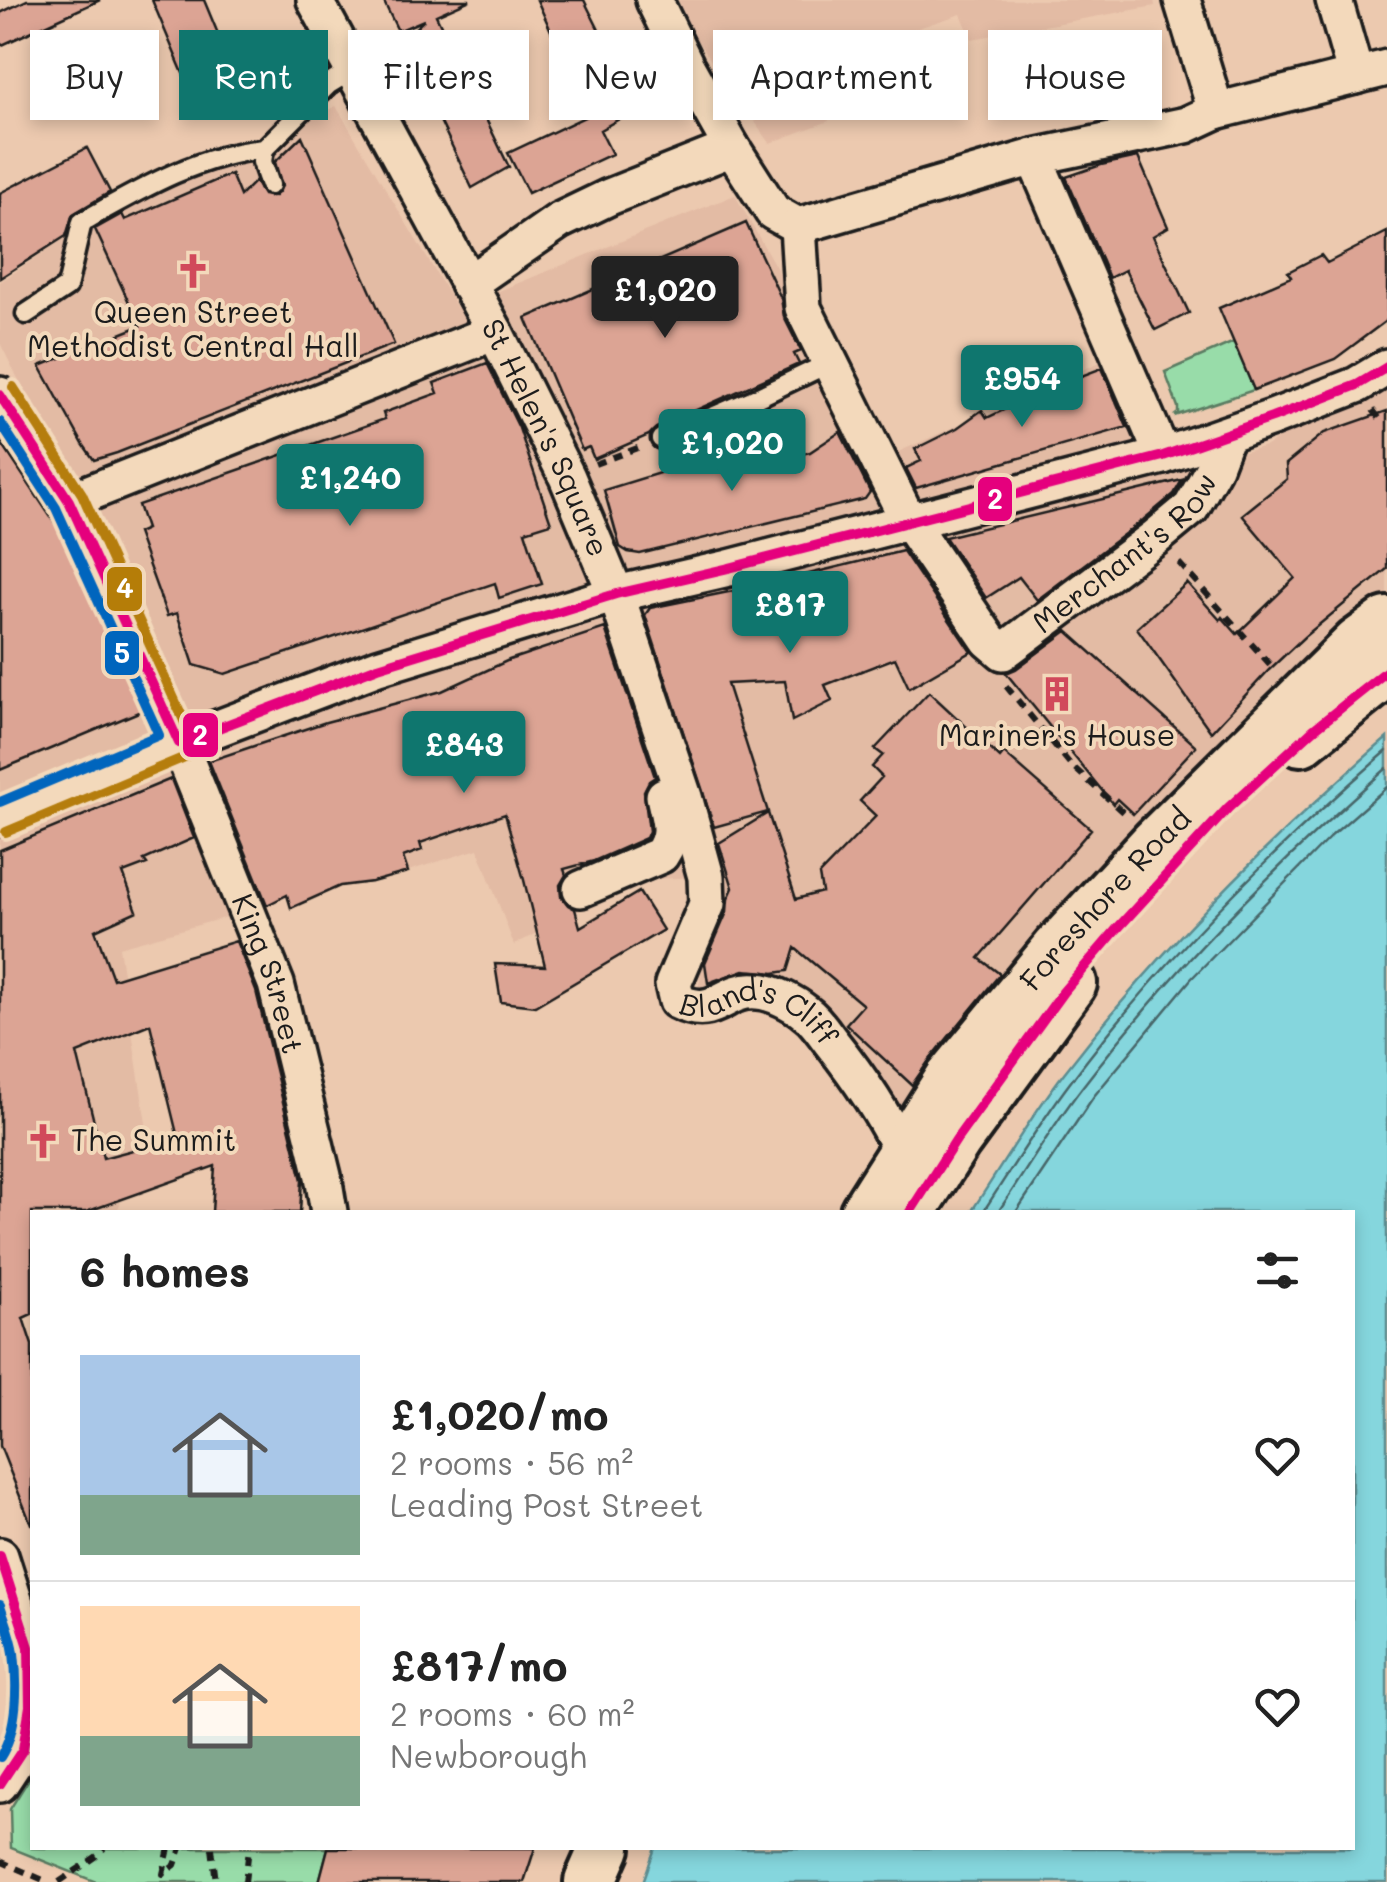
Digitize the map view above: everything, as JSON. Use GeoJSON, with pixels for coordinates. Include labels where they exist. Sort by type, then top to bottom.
{"type":"FeatureCollection","features":[{"type":"Feature","properties":{"kind":"street","name":"St Helen's Square"},"geometry":{"type":"LineString","coordinates":[[315,0],[348,62]]}},
{"type":"Feature","properties":{"kind":"street"},"geometry":{"type":"LineString","coordinates":[[654,0],[732,148],[773,212],[798,226],[1034,157],[1186,125],[1216,112],[1371,72],[1334,0]]}},
{"type":"Feature","properties":{"kind":"street"},"geometry":{"type":"LineString","coordinates":[[1182,0],[1216,112]]}},
{"type":"Feature","properties":{"kind":"street","name":"St Helen's Square"},"geometry":{"type":"LineString","coordinates":[[379,120],[495,332],[567,477],[616,594]]}},
{"type":"Feature","properties":{"kind":"street"},"geometry":{"type":"LineString","coordinates":[[468,284],[559,221],[732,148]]}},
{"type":"Feature","properties":{"kind":"street"},"geometry":{"type":"LineString","coordinates":[[1034,157],[1163,456]]}},
{"type":"Feature","properties":{"kind":"street"},"geometry":{"type":"LineString","coordinates":[[798,226],[804,308],[829,363],[910,522],[989,640],[1004,652]]}},
{"type":"Feature","properties":{"kind":"street"},"geometry":{"type":"LineString","coordinates":[[69,501],[495,332]]}},
{"type":"Feature","properties":{"kind":"street"},"geometry":{"type":"LineString","coordinates":[[0,818],[179,743],[378,667],[616,594],[1163,456],[1356,385],[1387,367]]}},
{"type":"Feature","properties":{"kind":"street","name":"King Street"},"geometry":{"type":"LineString","coordinates":[[0,396],[69,501],[179,743],[276,984],[329,1210]]}},
{"type":"Feature","properties":{"kind":"street","name":"Merchant's Row"},"geometry":{"type":"LineString","coordinates":[[1004,652],[1190,508],[1213,469],[1226,435]]}},
{"type":"Feature","properties":{"kind":"street","name":"Bland's Cliff"},"geometry":{"type":"LineString","coordinates":[[616,594],[664,735],[706,877],[707,904],[673,984],[677,1000],[693,1009],[708,1008],[736,994],[756,991],[778,996],[808,1013],[884,1114],[902,1152]]}},
{"type":"Feature","properties":{"kind":"street","name":"Foreshore Road"},"geometry":{"type":"LineString","coordinates":[[867,1210],[950,1080],[1058,949],[1156,843],[1358,644],[1387,624]]}},
{"type":"Feature","properties":{"kind":"street","name":"Foreshore Road"},"geometry":{"type":"LineString","coordinates":[[911,1210],[956,1140],[1063,992],[1116,930],[1228,808],[1313,730],[1387,672]]}},
{"type":"Feature","properties":{"kind":"street"},"geometry":{"type":"LineString","coordinates":[[582,888],[660,855],[668,845],[672,832],[656,758],[664,735]]}},
{"type":"Feature","properties":{"kind":"street"},"geometry":{"type":"LineString","coordinates":[[0,1556],[29,1647],[30,1706],[24,1748],[0,1784]]}},
{"type":"Feature","properties":{"kind":"street"},"geometry":{"type":"LineString","coordinates":[[559,1882],[569,1850]]}},
{"type":"Feature","properties":{"kind":"street"},"geometry":{"type":"LineString","coordinates":[[590,1882],[604,1850]]}},
{"type":"Feature","properties":{"kind":"lane"},"geometry":{"type":"LineString","coordinates":[[26,314],[67,287],[82,222],[152,183],[234,152],[264,148],[329,84],[348,72]]}},
{"type":"Feature","properties":{"kind":"lane"},"geometry":{"type":"LineString","coordinates":[[264,148],[262,162],[270,185]]}},
{"type":"Feature","properties":{"kind":"lane"},"geometry":{"type":"LineString","coordinates":[[661,439],[829,363]]}},
{"type":"Feature","properties":{"kind":"path"},"geometry":{"type":"LineString","coordinates":[[567,477],[661,439]]}},
{"type":"Feature","properties":{"kind":"path"},"geometry":{"type":"LineString","coordinates":[[1156,538],[1301,700]]}},
{"type":"Feature","properties":{"kind":"path"},"geometry":{"type":"LineString","coordinates":[[1004,652],[993,670],[1070,764],[1113,804]]}},
{"type":"Feature","properties":{"kind":"path"},"geometry":{"type":"LineString","coordinates":[[59,1882],[102,1850]]}},
{"type":"Feature","properties":{"kind":"path"},"geometry":{"type":"LineString","coordinates":[[168,1850],[163,1874],[175,1865],[181,1850]]}},
{"type":"Feature","properties":{"kind":"path"},"geometry":{"type":"LineString","coordinates":[[212,1850],[216,1882]]}},
{"type":"Feature","properties":{"kind":"path"},"geometry":{"type":"LineString","coordinates":[[245,1882],[249,1850]]}},
{"type":"Feature","properties":{"kind":"path"},"geometry":{"type":"LineString","coordinates":[[0,1862],[48,1882]]}},
{"type":"Feature","properties":{"kind":"shaded area"},"geometry":{"type":"Polygon","coordinates":[[[678,0],[1154,0],[1155,6],[1022,30],[988,30],[988,36],[972,39],[961,14],[912,30],[713,30],[713,63],[691,30],[678,0]]]}},
{"type":"Feature","properties":{"kind":"shaded area"},"geometry":{"type":"Polygon","coordinates":[[[336,106],[457,308],[735,195],[880,460],[1125,351],[1184,468],[1266,446],[1387,371],[1387,618],[906,1111],[797,984],[698,990],[718,876],[637,880],[514,945],[478,849],[383,879],[340,886],[291,908],[286,895],[263,907],[119,947],[147,1130],[118,1210],[30,1210],[30,1314],[0,1326],[0,602],[110,561],[0,343],[0,282],[96,217],[307,120],[328,120],[328,110],[336,106]]]}},
{"type":"Feature","properties":{"kind":"shaded area"},"geometry":{"type":"Polygon","coordinates":[[[754,120],[829,120],[829,121],[770,143],[754,120]]]}},
{"type":"Feature","properties":{"kind":"green space"},"geometry":{"type":"Polygon","coordinates":[[[1234,342],[1254,390],[1174,416],[1178,407],[1165,372],[1234,342]]]}},
{"type":"Feature","properties":{"kind":"green space"},"geometry":{"type":"Polygon","coordinates":[[[30,1777],[30,1850],[327,1850],[319,1882],[96,1882],[11,1848],[10,1809],[30,1777]]]}},
{"type":"Feature","properties":{"kind":"water"},"geometry":{"type":"Polygon","coordinates":[[[1387,738],[1387,1882],[643,1882],[654,1850],[1355,1850],[1355,1210],[972,1210],[1028,1124],[1100,1027],[1177,940],[1301,816],[1387,738]]]}},
{"type":"Feature","properties":{"kind":"building"},"geometry":{"type":"Polygon","coordinates":[[[27,0],[100,0],[0,46],[0,13],[27,0]]]}},
{"type":"Feature","properties":{"kind":"building"},"geometry":{"type":"Polygon","coordinates":[[[152,0],[204,0],[216,30],[179,30],[179,64],[152,0]]]}},
{"type":"Feature","properties":{"kind":"building"},"geometry":{"type":"Polygon","coordinates":[[[383,0],[470,0],[436,15],[443,30],[414,30],[424,20],[398,30],[383,0]]]}},
{"type":"Feature","properties":{"kind":"building"},"geometry":{"type":"Polygon","coordinates":[[[537,0],[584,0],[599,30],[551,30],[537,0]]]}},
{"type":"Feature","properties":{"kind":"building"},"geometry":{"type":"Polygon","coordinates":[[[440,120],[486,120],[509,167],[472,188],[440,120]]]}},
{"type":"Feature","properties":{"kind":"building"},"geometry":{"type":"Polygon","coordinates":[[[578,120],[617,120],[600,130],[612,154],[528,193],[508,153],[578,120]]]}},
{"type":"Feature","properties":{"kind":"building"},"geometry":{"type":"Polygon","coordinates":[[[302,136],[394,344],[94,460],[40,366],[140,326],[95,229],[122,214],[125,220],[231,174],[240,196],[255,181],[263,195],[275,196],[282,186],[275,162],[302,136]]]}},
{"type":"Feature","properties":{"kind":"building"},"geometry":{"type":"Polygon","coordinates":[[[87,148],[110,192],[73,214],[66,236],[0,278],[0,193],[87,148]]]}},
{"type":"Feature","properties":{"kind":"building"},"geometry":{"type":"Polygon","coordinates":[[[1138,157],[1168,227],[1153,236],[1189,313],[1155,330],[1125,270],[1109,278],[1066,177],[1138,157]]]}},
{"type":"Feature","properties":{"kind":"building"},"geometry":{"type":"Polygon","coordinates":[[[746,223],[801,351],[794,354],[799,364],[594,459],[589,447],[582,450],[526,318],[746,223]]]}},
{"type":"Feature","properties":{"kind":"building"},"geometry":{"type":"Polygon","coordinates":[[[1387,232],[1387,320],[1335,359],[1254,390],[1219,308],[1291,277],[1288,272],[1321,255],[1327,263],[1387,232]]]}},
{"type":"Feature","properties":{"kind":"building"},"geometry":{"type":"Polygon","coordinates":[[[487,363],[519,428],[551,523],[525,531],[542,584],[499,598],[495,583],[225,674],[194,665],[177,613],[167,616],[137,533],[146,529],[138,505],[385,419],[383,413],[438,393],[434,383],[487,363]]]}},
{"type":"Feature","properties":{"kind":"building"},"geometry":{"type":"Polygon","coordinates":[[[1102,368],[1127,427],[916,488],[906,468],[921,461],[915,449],[982,410],[987,418],[1061,379],[1063,383],[1102,368]]]}},
{"type":"Feature","properties":{"kind":"building"},"geometry":{"type":"Polygon","coordinates":[[[1387,411],[1387,569],[1304,637],[1211,732],[1137,628],[1187,583],[1237,634],[1295,578],[1242,515],[1287,479],[1286,464],[1324,433],[1387,411]]]}},
{"type":"Feature","properties":{"kind":"building"},"geometry":{"type":"Polygon","coordinates":[[[840,432],[870,492],[865,499],[640,554],[620,547],[604,490],[773,438],[776,460],[810,452],[840,432]]]}},
{"type":"Feature","properties":{"kind":"building"},"geometry":{"type":"Polygon","coordinates":[[[0,441],[58,528],[141,711],[0,770],[0,441]]]}},
{"type":"Feature","properties":{"kind":"building"},"geometry":{"type":"Polygon","coordinates":[[[1182,480],[1174,494],[1143,520],[1037,600],[1019,577],[986,598],[945,537],[1182,480]]]}},
{"type":"Feature","properties":{"kind":"building"},"geometry":{"type":"Polygon","coordinates":[[[903,551],[971,652],[909,688],[895,658],[825,685],[832,701],[792,721],[785,681],[727,684],[768,812],[714,827],[645,615],[650,608],[903,551]]]}},
{"type":"Feature","properties":{"kind":"building"},"geometry":{"type":"Polygon","coordinates":[[[605,628],[655,777],[644,791],[649,831],[646,838],[594,861],[564,869],[561,896],[575,909],[580,927],[639,892],[663,930],[535,1006],[501,1002],[495,964],[545,966],[505,814],[420,843],[422,850],[403,857],[408,872],[340,886],[291,908],[287,895],[267,905],[209,761],[326,722],[442,691],[509,660],[605,628]]]}},
{"type":"Feature","properties":{"kind":"building"},"geometry":{"type":"Polygon","coordinates":[[[1067,631],[1196,746],[1133,814],[1117,799],[1113,804],[1006,673],[1067,631]]]}},
{"type":"Feature","properties":{"kind":"building"},"geometry":{"type":"Polygon","coordinates":[[[929,692],[1000,758],[1004,753],[1091,829],[979,958],[1000,974],[912,1085],[846,1024],[863,1005],[795,948],[788,971],[744,970],[708,983],[705,963],[733,888],[719,843],[768,813],[796,899],[822,892],[819,875],[876,816],[860,801],[882,777],[872,767],[883,755],[875,749],[929,692]]]}},
{"type":"Feature","properties":{"kind":"building"},"geometry":{"type":"Polygon","coordinates":[[[171,779],[194,838],[123,873],[137,911],[95,930],[113,979],[236,941],[256,991],[302,1180],[300,1210],[212,1210],[215,1166],[92,1210],[30,1210],[30,1315],[23,1318],[30,1339],[30,1521],[0,1446],[0,850],[171,779]],[[150,1024],[77,1053],[103,1158],[178,1138],[150,1024]]]}},
{"type":"Feature","properties":{"kind":"building"},"geometry":{"type":"Polygon","coordinates":[[[327,1850],[534,1850],[524,1882],[319,1882],[327,1850]]]}},
{"type":"Feature","properties":{"kind":"transit line","name":"2"},"geometry":{"type":"LineString","coordinates":[[0,395],[69,501],[179,743],[378,667],[616,594],[1163,456],[1357,385],[1387,367]]}},
{"type":"Feature","properties":{"kind":"transit line","name":"4"},"geometry":{"type":"LineString","coordinates":[[6,832],[185,757],[194,743],[82,494],[13,387]]}},
{"type":"Feature","properties":{"kind":"transit line","name":"5"},"geometry":{"type":"LineString","coordinates":[[0,422],[56,508],[159,735],[0,802]]}},
{"type":"Feature","properties":{"kind":"transit line","name":"2"},"geometry":{"type":"LineString","coordinates":[[911,1210],[956,1140],[1063,992],[1116,930],[1228,808],[1313,730],[1387,671]]}},
{"type":"Feature","properties":{"kind":"transit line","name":"2"},"geometry":{"type":"LineString","coordinates":[[0,1556],[29,1647],[30,1706],[23,1749],[0,1784]]}},
{"type":"Feature","properties":{"kind":"transit line","name":"5"},"geometry":{"type":"LineString","coordinates":[[0,1605],[13,1647],[16,1693],[10,1733],[0,1757]]}},
{"type":"Feature","properties":{"kind":"place","name":"Queen Street Methodist Central Hall"},"geometry":{"type":"Point","coordinates":[193,271]}},
{"type":"Feature","properties":{"kind":"place","name":"Mariner's House"},"geometry":{"type":"Point","coordinates":[1057,694]}},
{"type":"Feature","properties":{"kind":"place","name":"The Summit"},"geometry":{"type":"Point","coordinates":[43,1141]}}]}
